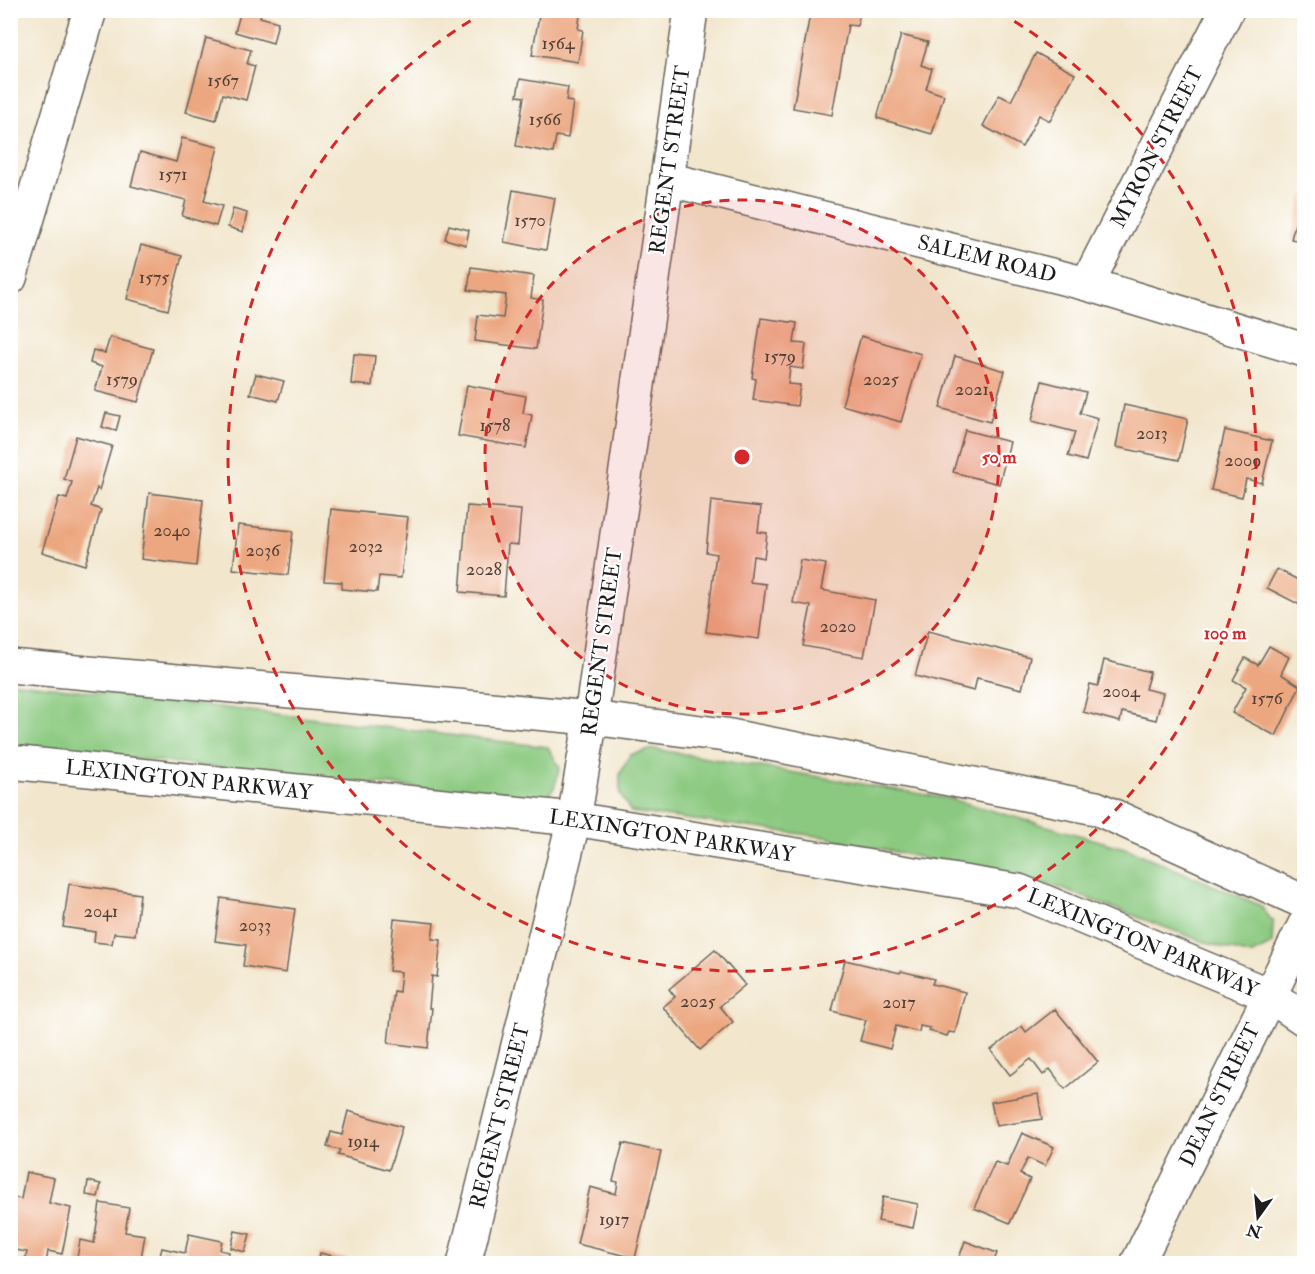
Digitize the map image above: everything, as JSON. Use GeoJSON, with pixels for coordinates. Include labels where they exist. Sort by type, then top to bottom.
{"type":"FeatureCollection","features":[{"type":"Feature","properties":{"kind":"street"},"geometry":{"type":"LineString","coordinates":[[10,278],[90,10]]}},
{"type":"Feature","properties":{"kind":"street","name":"REGENT STREET"},"geometry":{"type":"LineString","coordinates":[[464,1263],[574,819],[591,718],[691,10]]}},
{"type":"Feature","properties":{"kind":"street","name":"MYRON STREET"},"geometry":{"type":"LineString","coordinates":[[1087,284],[1227,10]]}},
{"type":"Feature","properties":{"kind":"street","name":"SALEM ROAD"},"geometry":{"type":"LineString","coordinates":[[667,179],[1087,284],[1305,350]]}},
{"type":"Feature","properties":{"kind":"street"},"geometry":{"type":"LineString","coordinates":[[10,666],[591,718],[725,735],[1096,808],[1305,902]]}},
{"type":"Feature","properties":{"kind":"street","name":"LEXINGTON PARKWAY"},"geometry":{"type":"LineString","coordinates":[[10,762],[574,819],[1019,891],[1269,995],[1305,1019]]}},
{"type":"Feature","properties":{"kind":"street","name":"DEAN STREET"},"geometry":{"type":"LineString","coordinates":[[1137,1263],[1305,926]]}},
{"type":"Feature","properties":{"kind":"green space"},"geometry":{"type":"Polygon","coordinates":[[[11,682],[548,747],[560,768],[554,788],[543,801],[11,746],[11,682]]]}},
{"type":"Feature","properties":{"kind":"green space"},"geometry":{"type":"Polygon","coordinates":[[[653,749],[951,799],[1128,849],[1260,905],[1273,922],[1272,944],[1251,955],[1210,944],[1054,886],[825,837],[631,812],[620,794],[620,774],[630,755],[653,749]]]}},
{"type":"Feature","properties":{"kind":"building"},"geometry":{"type":"Polygon","coordinates":[[[229,10],[262,10],[260,17],[278,22],[273,43],[235,32],[240,14],[229,10]]]}},
{"type":"Feature","properties":{"kind":"building"},"geometry":{"type":"Polygon","coordinates":[[[540,10],[581,10],[578,29],[583,30],[578,62],[532,55],[540,10]]]}},
{"type":"Feature","properties":{"kind":"building"},"geometry":{"type":"Polygon","coordinates":[[[820,10],[860,10],[857,26],[848,25],[832,115],[793,108],[810,14],[819,16],[820,10]]]}},
{"type":"Feature","properties":{"kind":"building"},"geometry":{"type":"Polygon","coordinates":[[[901,35],[928,42],[921,65],[932,69],[926,89],[944,95],[932,134],[877,118],[901,35]]]}},
{"type":"Feature","properties":{"kind":"building"},"geometry":{"type":"Polygon","coordinates":[[[206,38],[251,50],[247,64],[255,66],[246,100],[223,94],[216,120],[186,112],[206,38]]]}},
{"type":"Feature","properties":{"kind":"building"},"geometry":{"type":"Polygon","coordinates":[[[1036,53],[1075,74],[1050,121],[1039,115],[1022,147],[983,126],[999,95],[1011,101],[1036,53]]]}},
{"type":"Feature","properties":{"kind":"building"},"geometry":{"type":"Polygon","coordinates":[[[520,79],[568,87],[566,101],[573,102],[568,138],[556,136],[553,153],[516,146],[524,97],[517,96],[520,79]]]}},
{"type":"Feature","properties":{"kind":"building"},"geometry":{"type":"Polygon","coordinates":[[[182,138],[218,147],[204,201],[222,206],[216,226],[182,216],[186,200],[131,186],[140,152],[176,162],[182,138]]]}},
{"type":"Feature","properties":{"kind":"building"},"geometry":{"type":"Polygon","coordinates":[[[513,190],[555,198],[546,250],[504,242],[513,190]]]}},
{"type":"Feature","properties":{"kind":"building"},"geometry":{"type":"Polygon","coordinates":[[[1304,191],[1304,242],[1291,239],[1304,191]]]}},
{"type":"Feature","properties":{"kind":"building"},"geometry":{"type":"Polygon","coordinates":[[[233,209],[247,213],[243,232],[228,227],[233,209]]]}},
{"type":"Feature","properties":{"kind":"building"},"geometry":{"type":"Polygon","coordinates":[[[449,225],[469,230],[466,245],[445,239],[449,225]]]}},
{"type":"Feature","properties":{"kind":"building"},"geometry":{"type":"Polygon","coordinates":[[[141,245],[182,256],[168,310],[127,299],[141,245]]]}},
{"type":"Feature","properties":{"kind":"building"},"geometry":{"type":"Polygon","coordinates":[[[471,267],[534,276],[531,298],[543,300],[536,349],[475,341],[478,315],[503,318],[506,295],[468,290],[471,267]]]}},
{"type":"Feature","properties":{"kind":"building"},"geometry":{"type":"Polygon","coordinates":[[[761,318],[797,323],[794,343],[806,344],[803,369],[790,367],[788,384],[800,385],[797,406],[753,400],[756,379],[752,378],[761,318]]]}},
{"type":"Feature","properties":{"kind":"building"},"geometry":{"type":"Polygon","coordinates":[[[861,336],[921,354],[901,422],[842,405],[861,336]]]}},
{"type":"Feature","properties":{"kind":"building"},"geometry":{"type":"Polygon","coordinates":[[[110,337],[153,349],[138,402],[95,391],[102,367],[90,363],[93,350],[105,353],[110,337]]]}},
{"type":"Feature","properties":{"kind":"building"},"geometry":{"type":"Polygon","coordinates":[[[354,354],[375,356],[372,386],[351,384],[354,354]]]}},
{"type":"Feature","properties":{"kind":"building"},"geometry":{"type":"Polygon","coordinates":[[[955,356],[1005,371],[990,422],[940,408],[955,356]]]}},
{"type":"Feature","properties":{"kind":"building"},"geometry":{"type":"Polygon","coordinates":[[[256,374],[284,381],[278,401],[250,394],[256,374]]]}},
{"type":"Feature","properties":{"kind":"building"},"geometry":{"type":"Polygon","coordinates":[[[1042,381],[1086,392],[1080,413],[1098,418],[1086,461],[1068,456],[1075,432],[1032,421],[1042,381]]]}},
{"type":"Feature","properties":{"kind":"building"},"geometry":{"type":"Polygon","coordinates":[[[467,385],[526,396],[523,413],[532,415],[526,448],[458,436],[467,385]]]}},
{"type":"Feature","properties":{"kind":"building"},"geometry":{"type":"Polygon","coordinates":[[[1124,405],[1188,419],[1179,460],[1116,447],[1124,405]]]}},
{"type":"Feature","properties":{"kind":"building"},"geometry":{"type":"Polygon","coordinates":[[[106,413],[120,416],[116,431],[102,427],[106,413]]]}},
{"type":"Feature","properties":{"kind":"building"},"geometry":{"type":"Polygon","coordinates":[[[965,430],[1010,442],[999,484],[953,472],[965,430]]]}},
{"type":"Feature","properties":{"kind":"building"},"geometry":{"type":"Polygon","coordinates":[[[1225,430],[1272,441],[1262,483],[1246,479],[1242,497],[1211,490],[1225,430]]]}},
{"type":"Feature","properties":{"kind":"building"},"geometry":{"type":"Polygon","coordinates":[[[76,436],[112,446],[99,490],[97,488],[91,506],[101,510],[85,565],[42,552],[59,497],[67,499],[72,482],[64,479],[76,436]]]}},
{"type":"Feature","properties":{"kind":"building"},"geometry":{"type":"Polygon","coordinates":[[[149,493],[203,500],[196,566],[141,559],[149,493]]]}},
{"type":"Feature","properties":{"kind":"building"},"geometry":{"type":"Polygon","coordinates":[[[711,501],[761,507],[758,532],[767,533],[764,558],[753,556],[750,582],[766,584],[759,639],[706,632],[716,554],[706,552],[711,501]]]}},
{"type":"Feature","properties":{"kind":"building"},"geometry":{"type":"Polygon","coordinates":[[[467,506],[521,510],[518,545],[508,544],[504,596],[460,592],[467,506]]]}},
{"type":"Feature","properties":{"kind":"building"},"geometry":{"type":"Polygon","coordinates":[[[331,509],[408,517],[401,578],[379,576],[377,592],[341,589],[342,582],[324,581],[331,509]]]}},
{"type":"Feature","properties":{"kind":"building"},"geometry":{"type":"Polygon","coordinates":[[[238,525],[293,531],[288,575],[233,569],[238,525]]]}},
{"type":"Feature","properties":{"kind":"building"},"geometry":{"type":"Polygon","coordinates":[[[800,560],[826,564],[821,590],[875,600],[864,657],[803,646],[811,606],[793,603],[800,560]]]}},
{"type":"Feature","properties":{"kind":"building"},"geometry":{"type":"Polygon","coordinates":[[[1277,569],[1304,583],[1304,597],[1300,605],[1267,588],[1277,569]]]}},
{"type":"Feature","properties":{"kind":"building"},"geometry":{"type":"Polygon","coordinates":[[[928,631],[1030,657],[1022,689],[977,678],[974,691],[915,676],[928,631]]]}},
{"type":"Feature","properties":{"kind":"building"},"geometry":{"type":"Polygon","coordinates":[[[1269,646],[1289,657],[1281,674],[1300,686],[1276,736],[1232,713],[1246,687],[1233,680],[1245,658],[1258,665],[1269,646]]]}},
{"type":"Feature","properties":{"kind":"building"},"geometry":{"type":"Polygon","coordinates":[[[1104,660],[1150,672],[1145,689],[1163,693],[1156,720],[1122,712],[1120,722],[1083,712],[1090,684],[1098,686],[1104,660]]]}},
{"type":"Feature","properties":{"kind":"building"},"geometry":{"type":"Polygon","coordinates":[[[69,884],[140,894],[135,935],[114,933],[112,944],[94,942],[95,932],[63,927],[69,884]]]}},
{"type":"Feature","properties":{"kind":"building"},"geometry":{"type":"Polygon","coordinates":[[[221,898],[295,909],[286,973],[243,966],[246,945],[215,941],[221,898]]]}},
{"type":"Feature","properties":{"kind":"building"},"geometry":{"type":"Polygon","coordinates":[[[394,919],[434,923],[432,939],[441,940],[437,977],[432,976],[428,1048],[388,1043],[394,991],[399,992],[401,972],[389,971],[394,919]]]}},
{"type":"Feature","properties":{"kind":"building"},"geometry":{"type":"Polygon","coordinates":[[[715,950],[745,985],[720,1006],[733,1022],[700,1050],[663,1007],[675,997],[669,989],[715,950]]]}},
{"type":"Feature","properties":{"kind":"building"},"geometry":{"type":"Polygon","coordinates":[[[845,960],[934,979],[932,984],[965,992],[955,1033],[949,1032],[947,1036],[920,1026],[919,1032],[896,1026],[890,1049],[860,1041],[866,1020],[832,1011],[845,960]]]}},
{"type":"Feature","properties":{"kind":"building"},"geometry":{"type":"Polygon","coordinates":[[[1055,1009],[1098,1062],[1065,1089],[1050,1069],[1043,1075],[1031,1059],[1010,1075],[991,1050],[1022,1026],[1026,1032],[1055,1009]]]}},
{"type":"Feature","properties":{"kind":"building"},"geometry":{"type":"Polygon","coordinates":[[[1038,1094],[1042,1119],[996,1126],[991,1102],[1038,1094]]]}},
{"type":"Feature","properties":{"kind":"building"},"geometry":{"type":"Polygon","coordinates":[[[348,1111],[402,1127],[389,1170],[338,1155],[340,1150],[327,1147],[331,1132],[342,1135],[348,1111]]]}},
{"type":"Feature","properties":{"kind":"building"},"geometry":{"type":"Polygon","coordinates":[[[1022,1133],[1054,1147],[1045,1166],[1028,1158],[1020,1174],[1030,1179],[1010,1223],[974,1208],[995,1162],[1007,1166],[1022,1133]]]}},
{"type":"Feature","properties":{"kind":"building"},"geometry":{"type":"Polygon","coordinates":[[[623,1143],[661,1152],[635,1258],[577,1244],[590,1187],[616,1194],[618,1182],[613,1181],[623,1143]]]}},
{"type":"Feature","properties":{"kind":"building"},"geometry":{"type":"Polygon","coordinates":[[[26,1172],[54,1178],[49,1203],[71,1208],[62,1254],[48,1251],[46,1264],[24,1264],[27,1252],[10,1249],[10,1197],[21,1199],[26,1172]]]}},
{"type":"Feature","properties":{"kind":"building"},"geometry":{"type":"Polygon","coordinates":[[[88,1181],[101,1184],[98,1197],[86,1195],[88,1181]]]}},
{"type":"Feature","properties":{"kind":"building"},"geometry":{"type":"Polygon","coordinates":[[[883,1197],[918,1204],[913,1228],[878,1221],[883,1197]]]}},
{"type":"Feature","properties":{"kind":"building"},"geometry":{"type":"Polygon","coordinates":[[[100,1203],[129,1208],[125,1232],[145,1235],[140,1264],[76,1264],[80,1240],[94,1243],[100,1203]]]}},
{"type":"Feature","properties":{"kind":"building"},"geometry":{"type":"Polygon","coordinates":[[[235,1231],[250,1234],[245,1252],[231,1248],[235,1231]]]}},
{"type":"Feature","properties":{"kind":"building"},"geometry":{"type":"Polygon","coordinates":[[[189,1234],[222,1241],[220,1250],[229,1252],[227,1261],[236,1264],[158,1264],[162,1248],[185,1253],[189,1234]]]}},
{"type":"Feature","properties":{"kind":"building"},"geometry":{"type":"Polygon","coordinates":[[[965,1241],[997,1253],[993,1264],[957,1264],[965,1241]]]}},
{"type":"Feature","properties":{"kind":"building"},"geometry":{"type":"Polygon","coordinates":[[[320,1253],[363,1263],[363,1264],[318,1264],[320,1253]]]}}]}
